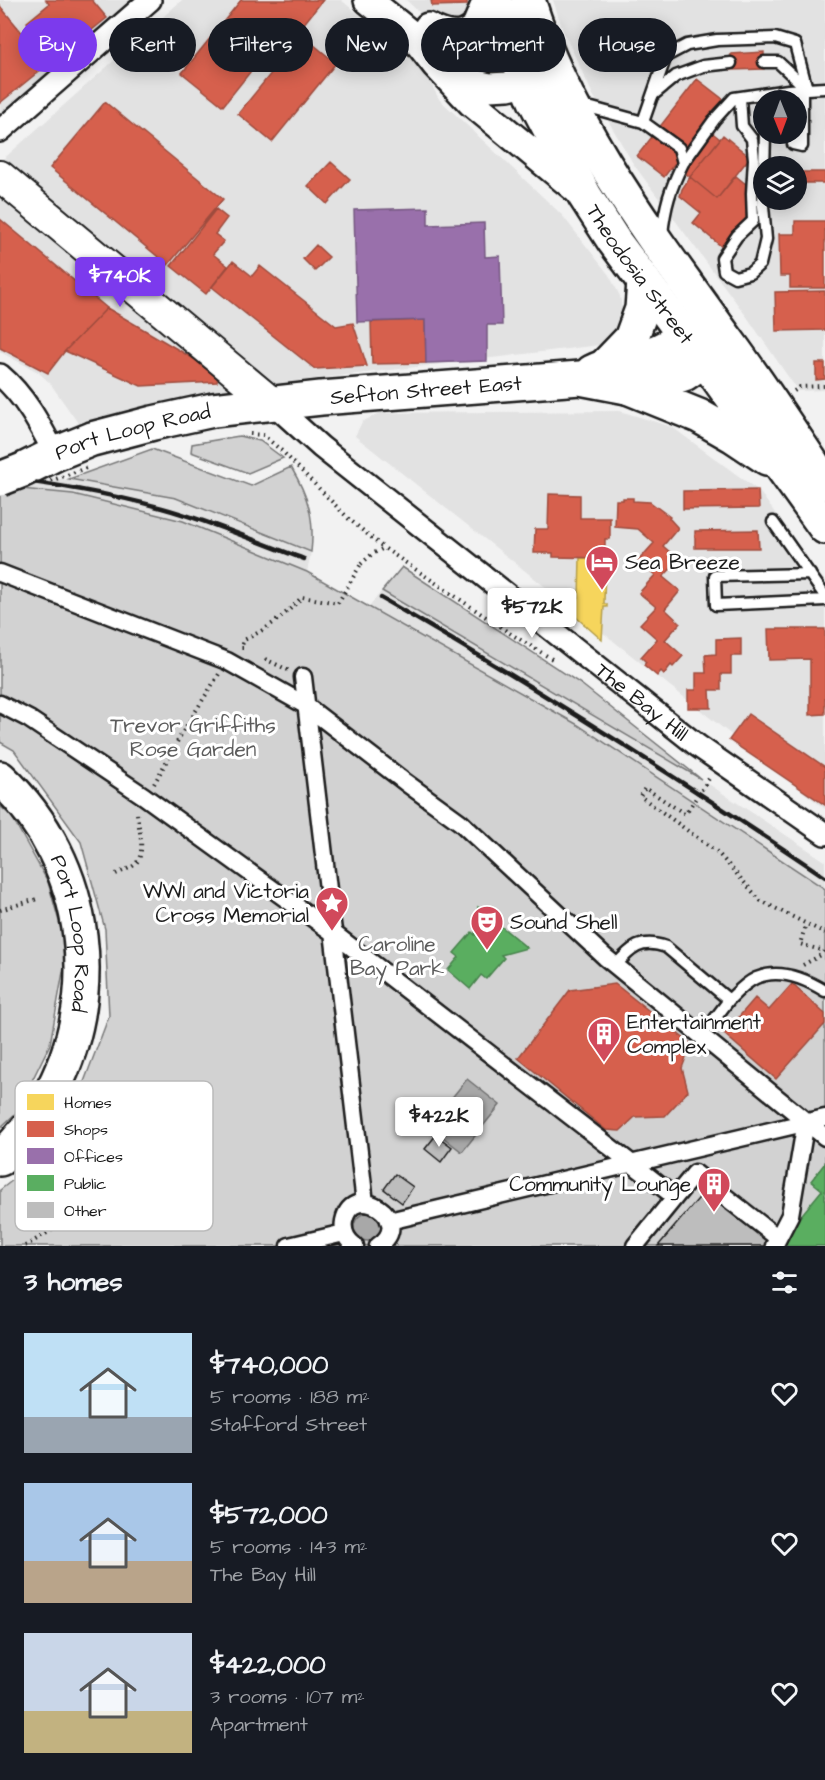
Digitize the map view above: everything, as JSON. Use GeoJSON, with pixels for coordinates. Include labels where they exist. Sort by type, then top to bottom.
{"type":"FeatureCollection","features":[{"type":"Feature","properties":{"kind":"main road","name":"Theodosia Street"},"geometry":{"type":"LineString","coordinates":[[494,0],[506,18]]}},
{"type":"Feature","properties":{"kind":"main road","name":"Theodosia Street"},"geometry":{"type":"LineString","coordinates":[[528,0],[530,18]]}},
{"type":"Feature","properties":{"kind":"main road","name":"Theodosia Street"},"geometry":{"type":"LineString","coordinates":[[536,72],[535,101],[585,196],[614,241],[644,281],[708,339],[825,483]]}},
{"type":"Feature","properties":{"kind":"main road","name":"Theodosia Street"},"geometry":{"type":"LineString","coordinates":[[542,72],[572,108],[618,188],[660,245],[708,339],[786,471],[825,527]]}},
{"type":"Feature","properties":{"kind":"main road"},"geometry":{"type":"LineString","coordinates":[[0,176],[271,402]]}},
{"type":"Feature","properties":{"kind":"main road"},"geometry":{"type":"LineString","coordinates":[[644,281],[642,309],[631,339],[604,377],[699,416],[786,471]]}},
{"type":"Feature","properties":{"kind":"main road","name":"Sefton Street East"},"geometry":{"type":"LineString","coordinates":[[271,402],[604,377],[629,360],[708,339]]}},
{"type":"Feature","properties":{"kind":"main road","name":"Port Loop Road"},"geometry":{"type":"LineString","coordinates":[[12,475],[92,439],[213,410],[271,402]]}},
{"type":"Feature","properties":{"kind":"main road","name":"Port Loop Road"},"geometry":{"type":"LineString","coordinates":[[0,778],[22,801],[52,845],[72,893],[78,915],[83,962],[82,991],[71,1046],[57,1081]]}},
{"type":"Feature","properties":{"kind":"main road","name":"Port Loop Road"},"geometry":{"type":"LineString","coordinates":[[0,1159],[15,1144]]}},
{"type":"Feature","properties":{"kind":"street"},"geometry":{"type":"LineString","coordinates":[[0,131],[150,0]]}},
{"type":"Feature","properties":{"kind":"street"},"geometry":{"type":"LineString","coordinates":[[368,0],[390,18]]}},
{"type":"Feature","properties":{"kind":"street"},"geometry":{"type":"LineString","coordinates":[[409,27],[420,23],[443,34],[460,36],[473,30],[487,0]]}},
{"type":"Feature","properties":{"kind":"street"},"geometry":{"type":"LineString","coordinates":[[409,35],[471,102],[585,196]]}},
{"type":"Feature","properties":{"kind":"street"},"geometry":{"type":"LineString","coordinates":[[450,78],[489,87],[508,86],[527,72]]}},
{"type":"Feature","properties":{"kind":"street"},"geometry":{"type":"LineString","coordinates":[[0,375],[11,384],[28,405],[55,454]]}},
{"type":"Feature","properties":{"kind":"street","name":"The Bay Hill"},"geometry":{"type":"LineString","coordinates":[[271,402],[321,447],[698,746],[825,834]]}},
{"type":"Feature","properties":{"kind":"street"},"geometry":{"type":"LineString","coordinates":[[0,573],[227,661],[305,705],[460,822],[615,966],[825,1137]]}},
{"type":"Feature","properties":{"kind":"street"},"geometry":{"type":"LineString","coordinates":[[303,677],[365,1203]]}},
{"type":"Feature","properties":{"kind":"street"},"geometry":{"type":"LineString","coordinates":[[0,704],[29,719],[145,797],[332,932],[675,1197]]}},
{"type":"Feature","properties":{"kind":"street"},"geometry":{"type":"LineString","coordinates":[[389,1221],[825,1118]]}},
{"type":"Feature","properties":{"kind":"street"},"geometry":{"type":"LineString","coordinates":[[635,1246],[695,1173],[776,1242],[790,1215],[806,1121]]}},
{"type":"Feature","properties":{"kind":"street"},"geometry":{"type":"LineString","coordinates":[[289,1246],[350,1239],[344,1224],[346,1216],[357,1205],[365,1203],[377,1206],[387,1215],[389,1221],[388,1234],[378,1246]]}},
{"type":"Feature","properties":{"kind":"lane"},"geometry":{"type":"LineString","coordinates":[[643,122],[666,56],[687,45],[728,39],[775,38],[795,44],[805,89]]}},
{"type":"Feature","properties":{"kind":"lane"},"geometry":{"type":"LineString","coordinates":[[764,62],[778,62],[805,89],[825,88]]}},
{"type":"Feature","properties":{"kind":"lane"},"geometry":{"type":"LineString","coordinates":[[653,95],[676,76],[704,66],[731,63]]}},
{"type":"Feature","properties":{"kind":"lane"},"geometry":{"type":"LineString","coordinates":[[660,245],[665,206],[682,163],[714,120],[734,98],[753,96]]}},
{"type":"Feature","properties":{"kind":"lane"},"geometry":{"type":"LineString","coordinates":[[740,98],[742,126],[752,139],[753,221],[737,236],[722,258],[724,271],[735,277],[750,273],[760,264],[766,239],[763,206],[765,144]]}},
{"type":"Feature","properties":{"kind":"lane"},"geometry":{"type":"LineString","coordinates":[[572,108],[592,108],[643,122],[679,148],[682,163]]}},
{"type":"Feature","properties":{"kind":"lane"},"geometry":{"type":"LineString","coordinates":[[773,522],[810,574],[825,598],[716,605],[715,576],[810,574]]}},
{"type":"Feature","properties":{"kind":"lane"},"geometry":{"type":"LineString","coordinates":[[615,966],[629,950],[642,944],[655,943],[666,947],[729,1000]]}},
{"type":"Feature","properties":{"kind":"lane"},"geometry":{"type":"LineString","coordinates":[[701,1037],[729,1000],[756,978],[774,973],[800,978],[825,991]]}},
{"type":"Feature","properties":{"kind":"path"},"geometry":{"type":"LineString","coordinates":[[243,433],[263,435],[350,519],[384,548],[511,634],[561,664]]}},
{"type":"Feature","properties":{"kind":"path"},"geometry":{"type":"LineString","coordinates":[[251,652],[241,648],[244,640],[268,629],[302,597],[338,603],[361,564],[372,554],[384,548]]}},
{"type":"Feature","properties":{"kind":"path"},"geometry":{"type":"LineString","coordinates":[[261,657],[303,677]]}},
{"type":"Feature","properties":{"kind":"path"},"geometry":{"type":"LineString","coordinates":[[116,874],[136,864],[140,855],[137,813],[182,733],[227,661]]}},
{"type":"Feature","properties":{"kind":"path"},"geometry":{"type":"LineString","coordinates":[[719,784],[710,777],[685,814],[645,788],[640,796],[717,852],[760,901],[825,933]]}},
{"type":"Feature","properties":{"kind":"path"},"geometry":{"type":"LineString","coordinates":[[0,910],[37,899]]}},
{"type":"Feature","properties":{"kind":"path"},"geometry":{"type":"LineString","coordinates":[[789,976],[824,951],[800,944],[806,924]]}},
{"type":"Feature","properties":{"kind":"path"},"geometry":{"type":"LineString","coordinates":[[25,1246],[50,1231]]}},
{"type":"Feature","properties":{"kind":"shaded area"},"geometry":{"type":"Polygon","coordinates":[[[0,0],[140,0],[118,18],[109,18],[109,25],[97,35],[97,18],[18,18],[18,72],[52,72],[0,115],[0,0]]]}},
{"type":"Feature","properties":{"kind":"shaded area"},"geometry":{"type":"Polygon","coordinates":[[[182,0],[341,0],[363,18],[325,18],[325,72],[409,72],[409,55],[421,65],[421,72],[425,72],[439,99],[562,215],[609,275],[620,296],[623,315],[617,331],[600,345],[273,384],[0,162],[109,65],[109,72],[196,72],[196,18],[162,18],[182,0]]]}},
{"type":"Feature","properties":{"kind":"shaded area"},"geometry":{"type":"Polygon","coordinates":[[[406,0],[474,0],[465,18],[430,18],[421,14],[406,0]]]}},
{"type":"Feature","properties":{"kind":"shaded area"},"geometry":{"type":"Polygon","coordinates":[[[553,0],[825,0],[825,390],[798,391],[747,317],[634,165],[582,72],[677,72],[677,18],[578,18],[578,63],[566,37],[566,18],[559,18],[553,0]]]}},
{"type":"Feature","properties":{"kind":"shaded area"},"geometry":{"type":"Polygon","coordinates":[[[0,194],[233,379],[226,395],[84,427],[78,423],[50,383],[38,372],[0,352],[0,194]]]}},
{"type":"Feature","properties":{"kind":"shaded area"},"geometry":{"type":"Polygon","coordinates":[[[620,411],[672,427],[759,491],[825,582],[825,809],[355,436],[362,422],[380,413],[620,411]]]}},
{"type":"Feature","properties":{"kind":"shaded area"},"geometry":{"type":"Polygon","coordinates":[[[0,470],[176,498],[311,552],[307,572],[183,521],[0,487],[0,470]]]}},
{"type":"Feature","properties":{"kind":"shaded area"},"geometry":{"type":"Polygon","coordinates":[[[382,591],[701,779],[825,861],[825,889],[578,725],[369,606],[382,591]]]}},
{"type":"Feature","properties":{"kind":"shaded area"},"geometry":{"type":"Polygon","coordinates":[[[467,1079],[500,1105],[462,1152],[429,1126],[467,1079]]]}},
{"type":"Feature","properties":{"kind":"shaded area"},"geometry":{"type":"Polygon","coordinates":[[[368,1213],[378,1217],[382,1227],[378,1237],[368,1241],[358,1237],[354,1227],[358,1217],[368,1213]]]}},
{"type":"Feature","properties":{"kind":"green space"},"geometry":{"type":"Polygon","coordinates":[[[239,436],[260,441],[283,458],[248,473],[191,452],[192,444],[239,436]]]}},
{"type":"Feature","properties":{"kind":"green space"},"geometry":{"type":"Polygon","coordinates":[[[152,449],[251,486],[291,467],[309,508],[312,528],[311,552],[176,498],[69,479],[152,449]]]}},
{"type":"Feature","properties":{"kind":"green space","name":"Caroline Bay Park"},"geometry":{"type":"Polygon","coordinates":[[[0,487],[73,494],[183,521],[307,572],[578,725],[825,889],[825,1246],[0,1246],[0,1190],[15,1178],[15,1231],[213,1231],[213,1081],[84,1081],[109,1016],[105,929],[81,842],[14,750],[0,742],[0,487]]]}},
{"type":"Feature","properties":{"kind":"green space"},"geometry":{"type":"Polygon","coordinates":[[[402,567],[581,684],[701,779],[382,591],[402,567]]]}},
{"type":"Feature","properties":{"kind":"green space"},"geometry":{"type":"Polygon","coordinates":[[[0,806],[12,817],[48,882],[67,950],[50,1044],[32,1081],[15,1081],[15,1114],[0,1128],[0,806]]]}},
{"type":"Feature","properties":{"kind":"building: Homes"},"geometry":{"type":"Polygon","coordinates":[[[580,558],[605,558],[604,604],[607,604],[607,607],[604,607],[602,640],[568,610],[579,598],[580,558]]]}},
{"type":"Feature","properties":{"kind":"building: Shops"},"geometry":{"type":"Polygon","coordinates":[[[46,0],[92,0],[107,18],[97,26],[97,18],[32,18],[49,4],[46,0]]]}},
{"type":"Feature","properties":{"kind":"building: Shops"},"geometry":{"type":"Polygon","coordinates":[[[241,0],[323,0],[309,18],[226,18],[241,0]]]}},
{"type":"Feature","properties":{"kind":"building: Shops"},"geometry":{"type":"Polygon","coordinates":[[[431,0],[467,0],[467,5],[432,6],[431,0]]]}},
{"type":"Feature","properties":{"kind":"building: Shops"},"geometry":{"type":"Polygon","coordinates":[[[0,6],[18,28],[18,72],[38,72],[0,103],[0,6]]]}},
{"type":"Feature","properties":{"kind":"building: Shops"},"geometry":{"type":"Polygon","coordinates":[[[208,41],[208,72],[250,72],[223,106],[182,73],[196,72],[196,56],[208,41]]]}},
{"type":"Feature","properties":{"kind":"building: Shops"},"geometry":{"type":"Polygon","coordinates":[[[313,44],[325,54],[325,72],[329,72],[272,142],[238,114],[272,72],[313,72],[313,44]]]}},
{"type":"Feature","properties":{"kind":"building: Shops"},"geometry":{"type":"Polygon","coordinates":[[[764,52],[764,69],[731,70],[731,54],[764,52]]]}},
{"type":"Feature","properties":{"kind":"building: Shops"},"geometry":{"type":"Polygon","coordinates":[[[697,79],[724,100],[704,126],[720,139],[690,177],[674,164],[664,177],[637,156],[697,79]]]}},
{"type":"Feature","properties":{"kind":"building: Shops"},"geometry":{"type":"Polygon","coordinates":[[[105,102],[223,199],[168,265],[50,168],[105,102]]]}},
{"type":"Feature","properties":{"kind":"building: Shops"},"geometry":{"type":"Polygon","coordinates":[[[723,135],[750,157],[717,199],[690,177],[723,135]]]}},
{"type":"Feature","properties":{"kind":"building: Shops"},"geometry":{"type":"Polygon","coordinates":[[[331,162],[350,179],[327,204],[308,186],[331,162]]]}},
{"type":"Feature","properties":{"kind":"building: Shops"},"geometry":{"type":"Polygon","coordinates":[[[807,172],[825,172],[825,183],[807,183],[807,172]]]}},
{"type":"Feature","properties":{"kind":"building: Shops"},"geometry":{"type":"Polygon","coordinates":[[[736,176],[747,185],[746,218],[722,247],[693,223],[701,213],[680,196],[690,177],[717,199],[736,176]]]}},
{"type":"Feature","properties":{"kind":"building: Shops"},"geometry":{"type":"Polygon","coordinates":[[[216,209],[227,218],[215,234],[224,241],[213,254],[228,266],[206,294],[171,266],[216,209]]]}},
{"type":"Feature","properties":{"kind":"building: Shops"},"geometry":{"type":"Polygon","coordinates":[[[0,219],[107,308],[65,351],[48,373],[0,348],[0,219]]]}},
{"type":"Feature","properties":{"kind":"building: Shops"},"geometry":{"type":"Polygon","coordinates":[[[795,221],[825,221],[825,288],[790,288],[790,276],[780,276],[779,234],[795,234],[795,221]]]}},
{"type":"Feature","properties":{"kind":"building: Shops"},"geometry":{"type":"Polygon","coordinates":[[[316,245],[329,257],[315,271],[303,259],[316,245]]]}},
{"type":"Feature","properties":{"kind":"building: Shops"},"geometry":{"type":"Polygon","coordinates":[[[233,261],[252,276],[260,266],[336,326],[353,323],[367,366],[315,369],[212,287],[233,261]]]}},
{"type":"Feature","properties":{"kind":"building: Shops"},"geometry":{"type":"Polygon","coordinates":[[[825,291],[825,330],[776,331],[775,292],[825,291]]]}},
{"type":"Feature","properties":{"kind":"building: Shops"},"geometry":{"type":"Polygon","coordinates":[[[107,308],[218,373],[217,382],[141,386],[65,351],[107,308]]]}},
{"type":"Feature","properties":{"kind":"building: Shops"},"geometry":{"type":"Polygon","coordinates":[[[425,320],[426,363],[372,364],[371,322],[425,320]]]}},
{"type":"Feature","properties":{"kind":"building: Shops"},"geometry":{"type":"Polygon","coordinates":[[[816,363],[825,363],[825,379],[816,380],[816,363]]]}},
{"type":"Feature","properties":{"kind":"building: Shops"},"geometry":{"type":"Polygon","coordinates":[[[758,490],[759,508],[683,509],[683,491],[758,490]]]}},
{"type":"Feature","properties":{"kind":"building: Shops"},"geometry":{"type":"Polygon","coordinates":[[[549,494],[580,495],[580,518],[610,518],[610,539],[605,539],[605,558],[553,557],[553,553],[534,553],[535,529],[548,529],[549,494]]]}},
{"type":"Feature","properties":{"kind":"building: Shops"},"geometry":{"type":"Polygon","coordinates":[[[623,498],[650,502],[670,517],[678,528],[663,546],[679,560],[663,577],[680,591],[665,609],[680,623],[665,640],[683,656],[664,674],[661,671],[657,676],[644,665],[646,662],[641,657],[657,639],[640,624],[656,607],[639,593],[655,575],[638,561],[654,543],[638,529],[615,527],[616,500],[623,500],[623,498]]]}},
{"type":"Feature","properties":{"kind":"building: Shops"},"geometry":{"type":"Polygon","coordinates":[[[758,530],[759,548],[695,548],[695,531],[758,530]]]}},
{"type":"Feature","properties":{"kind":"building: Shops"},"geometry":{"type":"Polygon","coordinates":[[[768,629],[825,629],[825,714],[810,715],[810,659],[769,660],[768,629]]]}},
{"type":"Feature","properties":{"kind":"building: Shops"},"geometry":{"type":"Polygon","coordinates":[[[741,638],[741,656],[731,656],[731,674],[721,674],[721,690],[710,690],[711,708],[688,708],[688,690],[696,690],[696,673],[706,673],[705,655],[716,654],[716,639],[741,638]]]}},
{"type":"Feature","properties":{"kind":"building: Shops"},"geometry":{"type":"Polygon","coordinates":[[[748,714],[825,767],[825,805],[729,740],[748,714]]]}},
{"type":"Feature","properties":{"kind":"building: Shops","name":"Entertainment Complex"},"geometry":{"type":"Polygon","coordinates":[[[615,984],[691,1044],[682,1068],[688,1091],[665,1116],[635,1117],[620,1131],[606,1130],[518,1058],[570,990],[615,984]]]}},
{"type":"Feature","properties":{"kind":"building: Shops"},"geometry":{"type":"Polygon","coordinates":[[[792,984],[825,1014],[825,1024],[776,1079],[724,1034],[755,998],[769,1010],[792,984]]]}},
{"type":"Feature","properties":{"kind":"building: Offices"},"geometry":{"type":"Polygon","coordinates":[[[428,208],[428,225],[484,223],[485,257],[500,256],[502,325],[487,325],[487,361],[426,363],[425,320],[357,322],[354,210],[428,208]]]}},
{"type":"Feature","properties":{"kind":"building: Public","name":"Sound Shell"},"geometry":{"type":"Polygon","coordinates":[[[478,907],[527,948],[501,955],[504,958],[486,979],[481,975],[470,989],[448,970],[459,957],[454,953],[472,932],[475,935],[478,907]]]}},
{"type":"Feature","properties":{"kind":"building: Public"},"geometry":{"type":"Polygon","coordinates":[[[825,1163],[825,1246],[788,1246],[781,1240],[822,1190],[811,1181],[825,1163]]]}},
{"type":"Feature","properties":{"kind":"building: Other"},"geometry":{"type":"Polygon","coordinates":[[[436,1135],[452,1147],[441,1162],[425,1149],[436,1135]]]}},
{"type":"Feature","properties":{"kind":"building: Other"},"geometry":{"type":"Polygon","coordinates":[[[395,1174],[413,1187],[402,1203],[384,1189],[395,1174]]]}},
{"type":"Feature","properties":{"kind":"building: Other","name":"Community Lounge"},"geometry":{"type":"Polygon","coordinates":[[[709,1186],[774,1241],[769,1246],[658,1246],[709,1186]]]}},
{"type":"Feature","properties":{"kind":"railway"},"geometry":{"type":"LineString","coordinates":[[0,477],[61,486],[162,508],[216,525],[304,559]]}},
{"type":"Feature","properties":{"kind":"railway"},"geometry":{"type":"LineString","coordinates":[[381,598],[605,733],[825,877]]}},
{"type":"Feature","properties":{"kind":"place","name":"Sea Breeze"},"geometry":{"type":"Point","coordinates":[602,591]}},
{"type":"Feature","properties":{"kind":"place","name":"WW1 and Victoria Cross Memorial"},"geometry":{"type":"Point","coordinates":[332,932]}},
{"type":"Feature","properties":{"kind":"place","name":"Sound Shell"},"geometry":{"type":"Point","coordinates":[487,951]}},
{"type":"Feature","properties":{"kind":"place","name":"Entertainment Complex"},"geometry":{"type":"Point","coordinates":[604,1063]}},
{"type":"Feature","properties":{"kind":"place","name":"Community Lounge"},"geometry":{"type":"Point","coordinates":[714,1213]}},
{"type":"Feature","properties":{"kind":"park label","name":"Trevor Griffiths Rose Garden"},"geometry":{"type":"Point","coordinates":[193,737]}}]}
